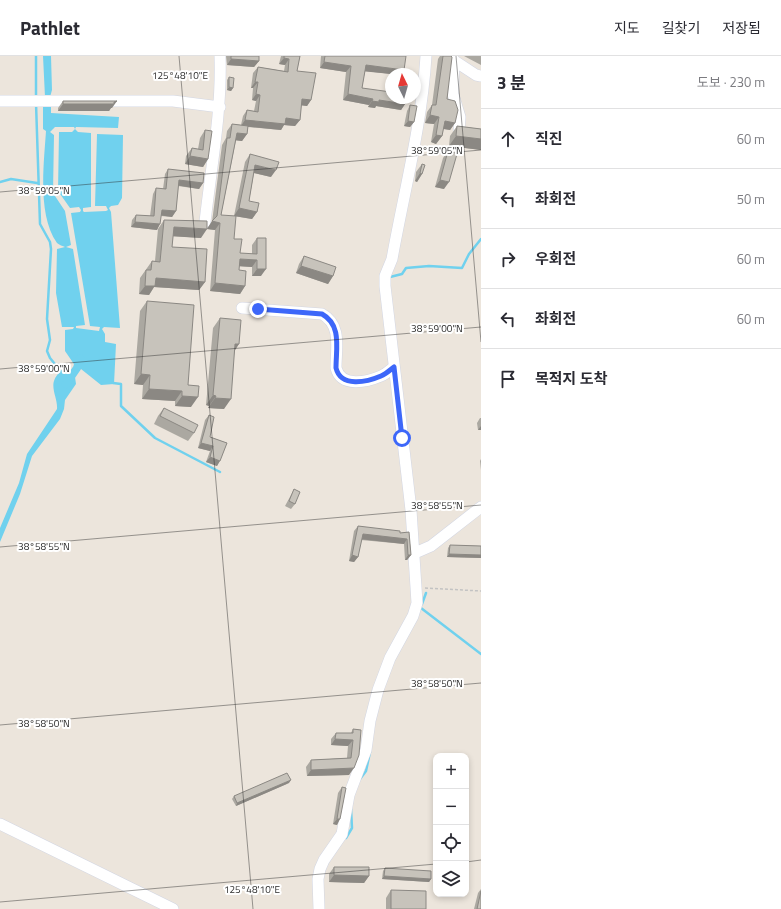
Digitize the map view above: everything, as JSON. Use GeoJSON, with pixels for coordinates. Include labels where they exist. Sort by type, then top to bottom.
{"type":"FeatureCollection","features":[{"type":"Feature","properties":{"kind":"street"},"geometry":{"type":"LineString","coordinates":[[205,222],[220,107],[220,56]]}},
{"type":"Feature","properties":{"kind":"street"},"geometry":{"type":"LineString","coordinates":[[319,909],[318,879],[320,869],[324,860],[342,834],[348,795],[366,750],[370,721],[378,690],[390,658],[413,616],[417,603],[414,553],[385,276],[392,259],[416,135],[424,82],[426,56]]}},
{"type":"Feature","properties":{"kind":"street"},"geometry":{"type":"LineString","coordinates":[[451,58],[476,75],[481,76]]}},
{"type":"Feature","properties":{"kind":"street"},"geometry":{"type":"LineString","coordinates":[[451,58],[452,94],[460,117],[459,131]]}},
{"type":"Feature","properties":{"kind":"street"},"geometry":{"type":"LineString","coordinates":[[0,101],[173,101],[220,107]]}},
{"type":"Feature","properties":{"kind":"street"},"geometry":{"type":"LineString","coordinates":[[242,308],[322,314],[329,318],[334,324],[336,331],[336,368],[337,374],[342,379],[352,382],[365,380],[382,376],[394,367]]}},
{"type":"Feature","properties":{"kind":"street"},"geometry":{"type":"LineString","coordinates":[[414,553],[431,546],[481,507]]}},
{"type":"Feature","properties":{"kind":"street"},"geometry":{"type":"LineString","coordinates":[[0,824],[173,909]]}},
{"type":"Feature","properties":{"kind":"path"},"geometry":{"type":"LineString","coordinates":[[416,588],[481,591]]}},
{"type":"Feature","properties":{"kind":"water"},"geometry":{"type":"Polygon","coordinates":[[[43,56],[51,56],[52,90],[50,97],[45,97],[43,56]]]}},
{"type":"Feature","properties":{"kind":"water"},"geometry":{"type":"Polygon","coordinates":[[[43,103],[51,103],[51,113],[119,117],[118,128],[76,127],[75,129],[78,132],[91,133],[91,207],[83,208],[84,212],[108,210],[106,206],[95,206],[97,134],[123,135],[122,198],[118,205],[111,206],[109,208],[111,212],[120,328],[104,327],[102,329],[105,334],[105,342],[116,344],[114,384],[101,385],[81,369],[78,370],[65,351],[65,330],[73,329],[74,327],[62,327],[56,293],[57,249],[65,247],[57,243],[51,231],[44,204],[43,173],[46,131],[43,129],[43,103]],[[55,127],[50,132],[54,135],[53,193],[65,211],[71,245],[66,247],[73,249],[85,325],[76,326],[76,328],[99,331],[100,327],[90,326],[71,213],[80,212],[81,210],[79,207],[70,208],[58,191],[59,132],[72,132],[75,129],[74,127],[55,127]]]}},
{"type":"Feature","properties":{"kind":"water"},"geometry":{"type":"Polygon","coordinates":[[[59,373],[65,373],[75,377],[76,384],[65,400],[64,409],[60,419],[32,456],[20,494],[0,542],[0,528],[19,483],[27,454],[57,409],[53,386],[59,373]]]}},
{"type":"Feature","properties":{"kind":"building"},"geometry":{"type":"Polygon","coordinates":[[[231,56],[259,56],[259,61],[231,59],[231,56]]]}},
{"type":"Feature","properties":{"kind":"building"},"geometry":{"type":"Polygon","coordinates":[[[284,56],[300,56],[297,71],[316,73],[311,100],[302,99],[300,120],[286,118],[285,124],[245,120],[247,110],[258,112],[260,95],[256,94],[258,82],[255,82],[258,67],[288,72],[289,59],[284,58],[284,56]]]}},
{"type":"Feature","properties":{"kind":"building"},"geometry":{"type":"Polygon","coordinates":[[[325,56],[406,56],[404,68],[389,68],[366,65],[362,88],[385,91],[385,101],[379,100],[379,102],[372,101],[373,99],[348,94],[351,66],[324,62],[325,56]]]}},
{"type":"Feature","properties":{"kind":"building"},"geometry":{"type":"Polygon","coordinates":[[[443,56],[452,57],[447,99],[455,101],[458,110],[455,123],[445,121],[442,136],[436,135],[439,117],[430,115],[432,105],[436,105],[443,56]]]}},
{"type":"Feature","properties":{"kind":"building"},"geometry":{"type":"Polygon","coordinates":[[[229,77],[234,78],[233,88],[229,87],[229,77]]]}},
{"type":"Feature","properties":{"kind":"building"},"geometry":{"type":"Polygon","coordinates":[[[63,101],[117,101],[114,102],[114,104],[63,104],[63,101]]]}},
{"type":"Feature","properties":{"kind":"building"},"geometry":{"type":"Polygon","coordinates":[[[410,105],[417,106],[414,122],[408,121],[410,105]]]}},
{"type":"Feature","properties":{"kind":"building"},"geometry":{"type":"Polygon","coordinates":[[[232,124],[248,126],[247,134],[237,133],[221,215],[236,216],[234,239],[242,239],[240,253],[257,254],[257,238],[266,238],[266,269],[257,269],[257,260],[240,259],[239,270],[246,271],[245,286],[215,283],[220,223],[212,221],[217,216],[227,138],[230,138],[232,124]]]}},
{"type":"Feature","properties":{"kind":"building"},"geometry":{"type":"Polygon","coordinates":[[[457,126],[481,129],[481,139],[456,136],[457,126]]]}},
{"type":"Feature","properties":{"kind":"building"},"geometry":{"type":"Polygon","coordinates":[[[205,130],[212,131],[208,159],[190,156],[192,148],[203,150],[205,130]]]}},
{"type":"Feature","properties":{"kind":"building"},"geometry":{"type":"Polygon","coordinates":[[[448,151],[457,154],[449,182],[440,180],[448,151]]]}},
{"type":"Feature","properties":{"kind":"building"},"geometry":{"type":"Polygon","coordinates":[[[250,154],[279,162],[276,170],[255,165],[249,201],[259,203],[257,212],[239,208],[250,154]]]}},
{"type":"Feature","properties":{"kind":"building"},"geometry":{"type":"Polygon","coordinates":[[[422,164],[425,165],[422,174],[420,173],[422,164]]]}},
{"type":"Feature","properties":{"kind":"building"},"geometry":{"type":"Polygon","coordinates":[[[168,169],[204,173],[203,183],[179,180],[176,211],[162,210],[160,224],[135,222],[136,215],[154,216],[156,188],[166,189],[168,169]]]}},
{"type":"Feature","properties":{"kind":"building"},"geometry":{"type":"Polygon","coordinates":[[[164,220],[207,221],[207,229],[174,227],[172,247],[207,249],[205,282],[156,278],[155,286],[145,286],[146,270],[151,270],[152,261],[160,262],[164,220]]]}},
{"type":"Feature","properties":{"kind":"building"},"geometry":{"type":"Polygon","coordinates":[[[304,256],[336,267],[333,276],[301,266],[304,256]]]}},
{"type":"Feature","properties":{"kind":"building"},"geometry":{"type":"Polygon","coordinates":[[[147,301],[194,305],[188,385],[199,386],[198,397],[182,396],[182,391],[149,389],[150,375],[141,374],[147,301]]]}},
{"type":"Feature","properties":{"kind":"building"},"geometry":{"type":"Polygon","coordinates":[[[220,318],[241,320],[239,344],[235,344],[231,399],[215,398],[216,396],[213,395],[220,318]]]}},
{"type":"Feature","properties":{"kind":"building"},"geometry":{"type":"Polygon","coordinates":[[[164,408],[198,425],[194,433],[160,416],[164,408]]]}},
{"type":"Feature","properties":{"kind":"building"},"geometry":{"type":"Polygon","coordinates":[[[209,415],[214,417],[210,437],[227,443],[220,461],[210,457],[213,446],[201,443],[209,415]]]}},
{"type":"Feature","properties":{"kind":"building"},"geometry":{"type":"Polygon","coordinates":[[[294,489],[300,492],[295,504],[289,501],[294,489]]]}},
{"type":"Feature","properties":{"kind":"building"},"geometry":{"type":"Polygon","coordinates":[[[358,526],[400,531],[400,533],[409,532],[411,555],[408,555],[407,539],[363,534],[358,557],[352,555],[358,526]]]}},
{"type":"Feature","properties":{"kind":"building"},"geometry":{"type":"Polygon","coordinates":[[[450,545],[481,546],[481,555],[449,554],[450,545]]]}},
{"type":"Feature","properties":{"kind":"building"},"geometry":{"type":"Polygon","coordinates":[[[353,729],[361,730],[359,755],[354,768],[311,770],[311,760],[351,758],[353,740],[335,739],[336,733],[353,733],[353,729]]]}},
{"type":"Feature","properties":{"kind":"building"},"geometry":{"type":"Polygon","coordinates":[[[287,773],[291,780],[237,803],[234,796],[287,773]]]}},
{"type":"Feature","properties":{"kind":"building"},"geometry":{"type":"Polygon","coordinates":[[[342,787],[346,788],[340,819],[337,819],[342,787]]]}},
{"type":"Feature","properties":{"kind":"building"},"geometry":{"type":"Polygon","coordinates":[[[334,867],[369,867],[369,876],[334,875],[334,867]]]}},
{"type":"Feature","properties":{"kind":"building"},"geometry":{"type":"Polygon","coordinates":[[[385,868],[431,871],[431,879],[384,876],[385,868]]]}},
{"type":"Feature","properties":{"kind":"building"},"geometry":{"type":"Polygon","coordinates":[[[391,890],[426,891],[426,909],[391,909],[391,890]]]}},
{"type":"Feature","properties":{"kind":"building"},"geometry":{"type":"Polygon","coordinates":[[[481,891],[481,909],[477,909],[481,891]]]}},
{"type":"Feature","properties":{"kind":"waterway"},"geometry":{"type":"LineString","coordinates":[[36,56],[36,98]]}},
{"type":"Feature","properties":{"kind":"waterway"},"geometry":{"type":"LineString","coordinates":[[36,103],[40,224],[50,242],[51,249],[47,319],[50,340],[47,351],[50,358],[63,374]]}},
{"type":"Feature","properties":{"kind":"waterway"},"geometry":{"type":"LineString","coordinates":[[0,182],[11,179],[37,183]]}},
{"type":"Feature","properties":{"kind":"waterway"},"geometry":{"type":"LineString","coordinates":[[390,277],[402,274],[406,268],[429,266],[462,268],[469,254],[481,239]]}},
{"type":"Feature","properties":{"kind":"waterway"},"geometry":{"type":"LineString","coordinates":[[66,384],[77,368],[80,358]]}},
{"type":"Feature","properties":{"kind":"waterway"},"geometry":{"type":"LineString","coordinates":[[113,383],[121,384],[121,406],[155,438],[220,472]]}},
{"type":"Feature","properties":{"kind":"waterway"},"geometry":{"type":"LineString","coordinates":[[422,604],[426,593]]}},
{"type":"Feature","properties":{"kind":"waterway"},"geometry":{"type":"LineString","coordinates":[[421,608],[481,654]]}},
{"type":"Feature","properties":{"kind":"waterway"},"geometry":{"type":"LineString","coordinates":[[360,779],[366,771],[370,752]]}},
{"type":"Feature","properties":{"kind":"waterway"},"geometry":{"type":"LineString","coordinates":[[346,838],[352,828],[351,809]]}},
{"type":"Feature","properties":{"kind":"route"},"geometry":{"type":"LineString","coordinates":[[258,309],[322,314],[329,318],[334,324],[336,331],[336,368],[337,374],[342,379],[352,382],[365,380],[382,376],[394,367],[402,438]]}}]}
